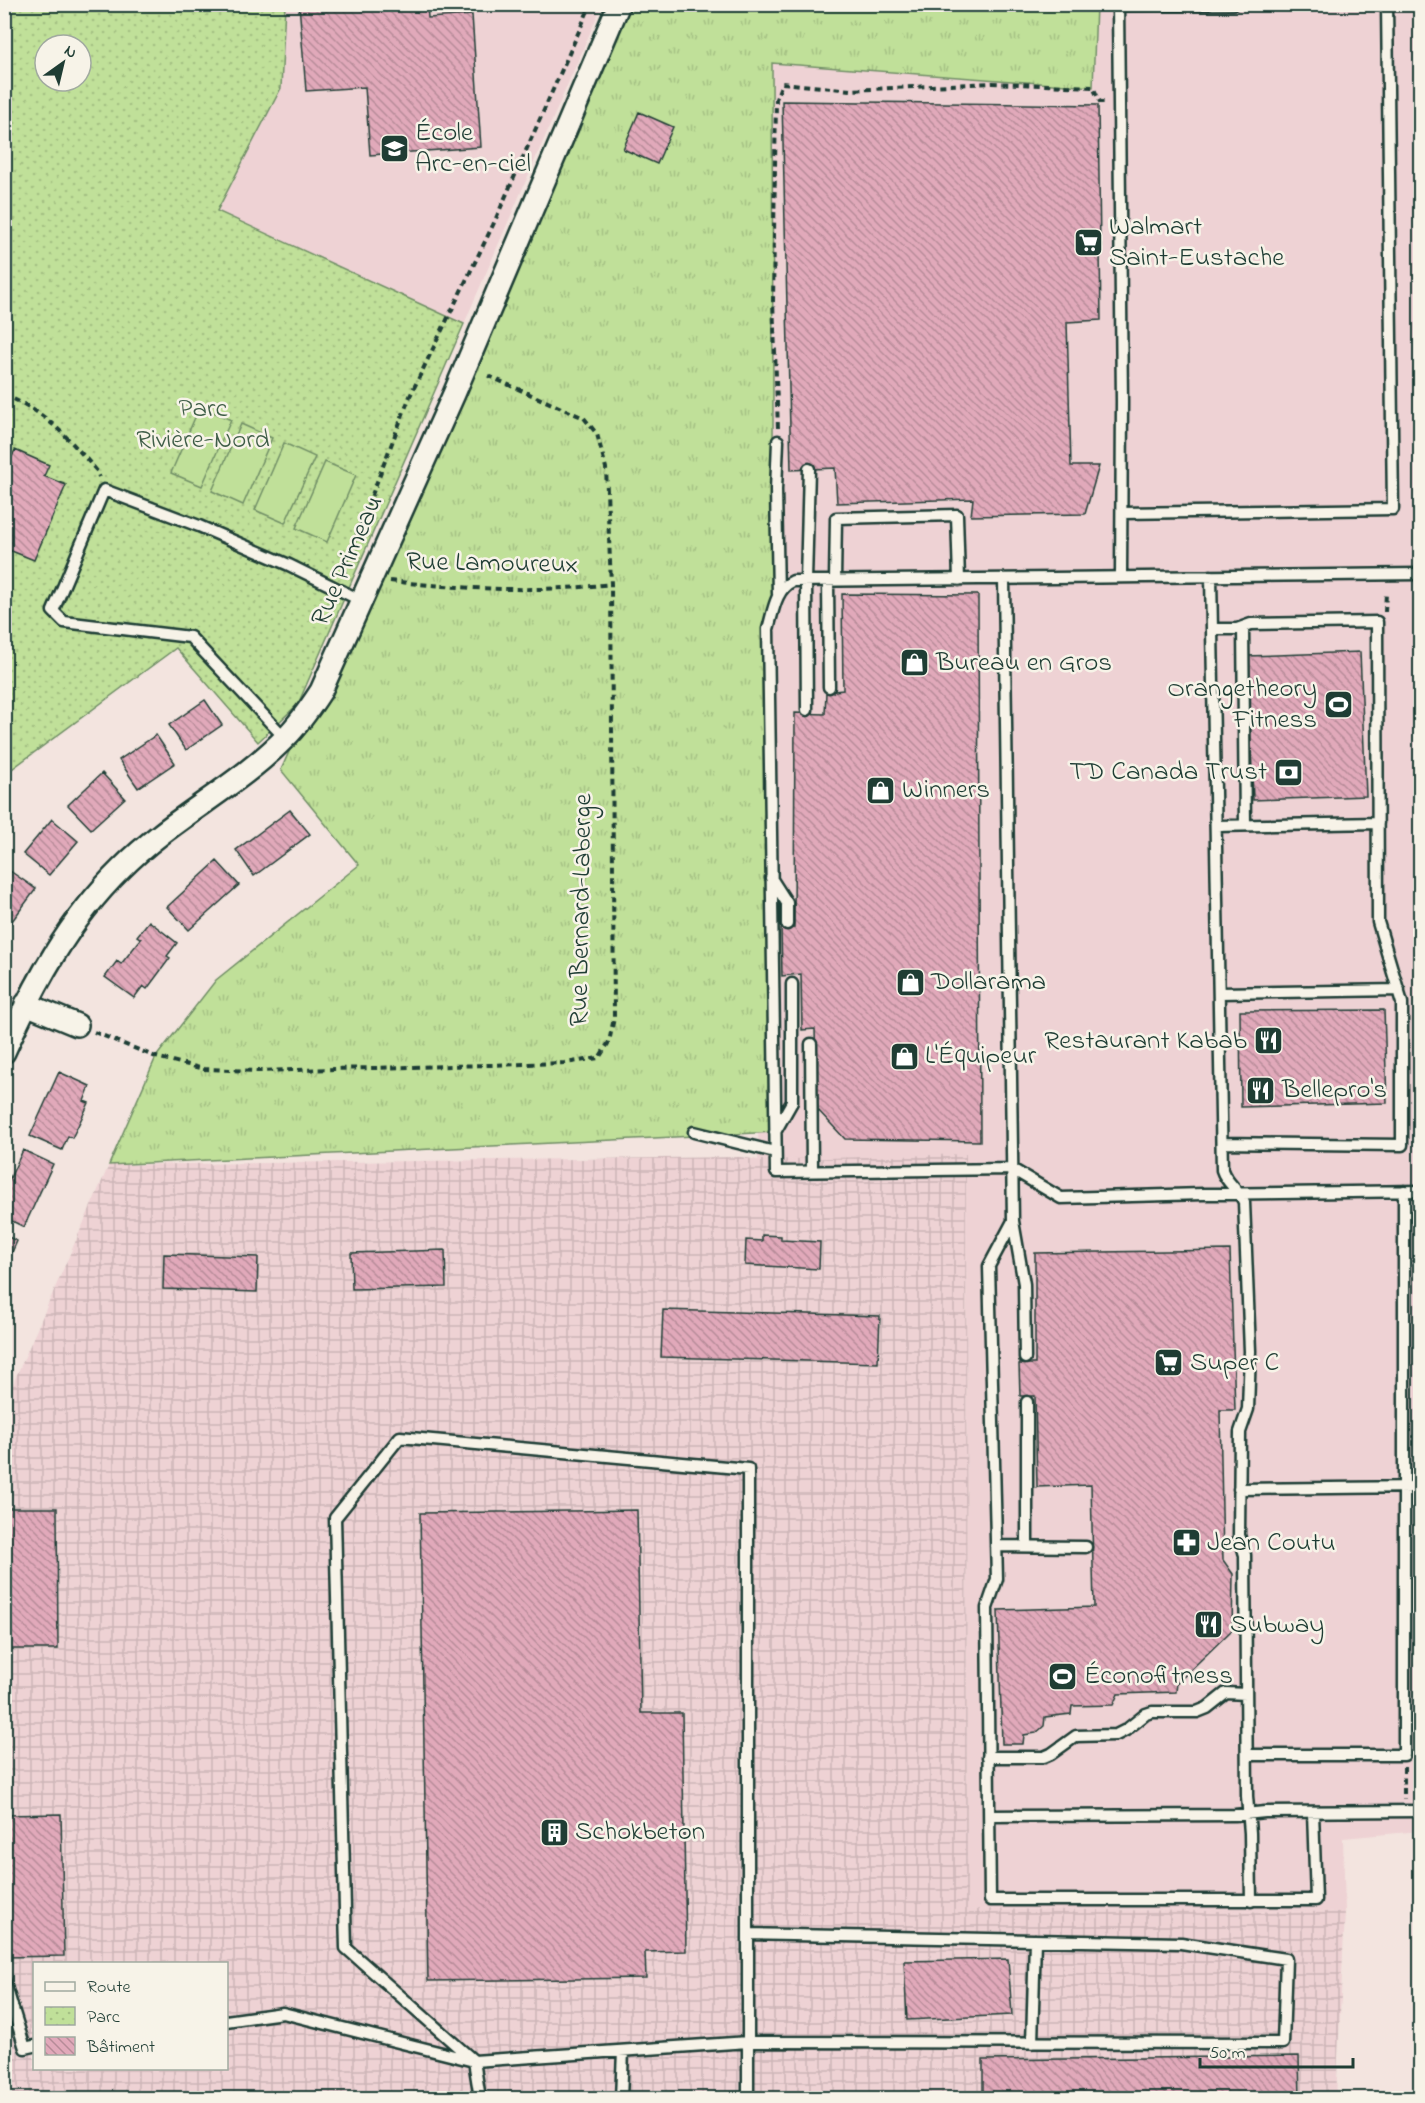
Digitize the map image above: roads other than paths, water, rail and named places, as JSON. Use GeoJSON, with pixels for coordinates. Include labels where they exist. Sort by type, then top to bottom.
{"type":"FeatureCollection","features":[{"type":"Feature","properties":{"kind":"street","name":"Rue Primeau"},"geometry":{"type":"LineString","coordinates":[[4,1052],[48,962],[89,903],[121,868],[157,837],[264,757],[285,738],[321,691],[466,366],[619,4]]}},
{"type":"Feature","properties":{"kind":"street"},"geometry":{"type":"LineString","coordinates":[[26,1004],[76,1025]]}},
{"type":"Feature","properties":{"kind":"lane"},"geometry":{"type":"LineString","coordinates":[[1121,577],[1118,5],[1233,4]]}},
{"type":"Feature","properties":{"kind":"lane"},"geometry":{"type":"LineString","coordinates":[[1122,513],[1393,509],[1387,4]]}},
{"type":"Feature","properties":{"kind":"lane"},"geometry":{"type":"LineString","coordinates":[[778,441],[776,490],[778,595],[768,629],[776,1172],[1012,1168],[1061,1198],[1420,1191]]}},
{"type":"Feature","properties":{"kind":"lane"},"geometry":{"type":"LineString","coordinates":[[807,710],[806,581],[809,469]]}},
{"type":"Feature","properties":{"kind":"lane"},"geometry":{"type":"LineString","coordinates":[[285,738],[190,637],[64,622],[53,610],[104,490],[199,526],[362,601]]}},
{"type":"Feature","properties":{"kind":"lane"},"geometry":{"type":"LineString","coordinates":[[829,687],[831,581],[836,518],[957,515],[959,580]]}},
{"type":"Feature","properties":{"kind":"lane"},"geometry":{"type":"LineString","coordinates":[[778,595],[787,584],[793,581],[1420,574]]}},
{"type":"Feature","properties":{"kind":"lane"},"geometry":{"type":"LineString","coordinates":[[1211,576],[1222,1143],[1224,1177],[1240,1193],[1245,1207],[1250,1351],[1248,1409],[1240,1432],[1239,1535],[1245,1555],[1246,1755],[1251,1901]]}},
{"type":"Feature","properties":{"kind":"lane"},"geometry":{"type":"LineString","coordinates":[[1004,579],[1013,1221],[1024,1284],[1025,1358]]}},
{"type":"Feature","properties":{"kind":"lane"},"geometry":{"type":"LineString","coordinates":[[1212,629],[1243,627],[1251,624],[1377,622],[1378,922],[1402,1003],[1402,1145],[1222,1143]]}},
{"type":"Feature","properties":{"kind":"lane"},"geometry":{"type":"LineString","coordinates":[[1243,627],[1245,825]]}},
{"type":"Feature","properties":{"kind":"lane"},"geometry":{"type":"LineString","coordinates":[[1216,826],[1378,823]]}},
{"type":"Feature","properties":{"kind":"lane"},"geometry":{"type":"LineString","coordinates":[[770,876],[787,903],[787,924]]}},
{"type":"Feature","properties":{"kind":"lane"},"geometry":{"type":"LineString","coordinates":[[775,1132],[792,1102],[792,984]]}},
{"type":"Feature","properties":{"kind":"lane"},"geometry":{"type":"LineString","coordinates":[[1220,993],[1399,990]]}},
{"type":"Feature","properties":{"kind":"lane"},"geometry":{"type":"LineString","coordinates":[[811,1044],[812,1171]]}},
{"type":"Feature","properties":{"kind":"lane"},"geometry":{"type":"LineString","coordinates":[[694,1132],[775,1152]]}},
{"type":"Feature","properties":{"kind":"lane"},"geometry":{"type":"LineString","coordinates":[[1246,1755],[1404,1755],[1404,1191]]}},
{"type":"Feature","properties":{"kind":"lane"},"geometry":{"type":"LineString","coordinates":[[1013,1221],[988,1266],[997,1579],[987,1608],[990,1900],[1316,1900],[1313,1812]]}},
{"type":"Feature","properties":{"kind":"lane"},"geometry":{"type":"LineString","coordinates":[[1027,1402],[1027,1546]]}},
{"type":"Feature","properties":{"kind":"lane"},"geometry":{"type":"LineString","coordinates":[[480,2098],[474,2061],[346,1948],[335,1518],[400,1437],[748,1469],[748,2098]]}},
{"type":"Feature","properties":{"kind":"lane"},"geometry":{"type":"LineString","coordinates":[[1239,1489],[1420,1487]]}},
{"type":"Feature","properties":{"kind":"lane"},"geometry":{"type":"LineString","coordinates":[[996,1546],[1086,1547]]}},
{"type":"Feature","properties":{"kind":"lane"},"geometry":{"type":"LineString","coordinates":[[988,1757],[1041,1758],[1051,1754],[1076,1736],[1116,1735],[1152,1712],[1197,1712],[1207,1708],[1226,1693],[1246,1694]]}},
{"type":"Feature","properties":{"kind":"lane"},"geometry":{"type":"LineString","coordinates":[[990,1816],[1420,1811]]}},
{"type":"Feature","properties":{"kind":"lane"},"geometry":{"type":"LineString","coordinates":[[228,2021],[282,2013],[474,2061],[748,2042],[1283,2043],[1286,1959],[1181,1944],[748,1934]]}},
{"type":"Feature","properties":{"kind":"lane"},"geometry":{"type":"LineString","coordinates":[[1032,2043],[1035,1940]]}},
{"type":"Feature","properties":{"kind":"lane"},"geometry":{"type":"LineString","coordinates":[[4,1980],[25,2048],[33,2046]]}},
{"type":"Feature","properties":{"kind":"lane"},"geometry":{"type":"LineString","coordinates":[[621,2098],[623,2051]]}},
{"type":"Feature","properties":{"kind":"place","name":"École Arc-en-ciel"},"geometry":{"type":"Point","coordinates":[394,149]}},
{"type":"Feature","properties":{"kind":"place","name":"Walmart Saint-Eustache"},"geometry":{"type":"Point","coordinates":[1088,243]}},
{"type":"Feature","properties":{"kind":"place","name":"Bureau en Gros"},"geometry":{"type":"Point","coordinates":[915,663]}},
{"type":"Feature","properties":{"kind":"place","name":"Orangetheory Fitness"},"geometry":{"type":"Point","coordinates":[1338,705]}},
{"type":"Feature","properties":{"kind":"place","name":"TD Canada Trust"},"geometry":{"type":"Point","coordinates":[1288,772]}},
{"type":"Feature","properties":{"kind":"place","name":"Winners"},"geometry":{"type":"Point","coordinates":[881,790]}},
{"type":"Feature","properties":{"kind":"place","name":"Dollarama"},"geometry":{"type":"Point","coordinates":[910,982]}},
{"type":"Feature","properties":{"kind":"place","name":"Restaurant Kabab"},"geometry":{"type":"Point","coordinates":[1268,1041]}},
{"type":"Feature","properties":{"kind":"place","name":"L'Équipeur"},"geometry":{"type":"Point","coordinates":[904,1056]}},
{"type":"Feature","properties":{"kind":"place","name":"Bellepro's"},"geometry":{"type":"Point","coordinates":[1261,1090]}},
{"type":"Feature","properties":{"kind":"place","name":"Super C"},"geometry":{"type":"Point","coordinates":[1169,1363]}},
{"type":"Feature","properties":{"kind":"place","name":"Jean Coutu"},"geometry":{"type":"Point","coordinates":[1186,1543]}},
{"type":"Feature","properties":{"kind":"place","name":"Subway"},"geometry":{"type":"Point","coordinates":[1209,1625]}},
{"type":"Feature","properties":{"kind":"place","name":"Éconofitness"},"geometry":{"type":"Point","coordinates":[1063,1676]}},
{"type":"Feature","properties":{"kind":"place","name":"Schokbeton"},"geometry":{"type":"Point","coordinates":[554,1832]}},
{"type":"Feature","properties":{"kind":"park label","name":"Parc Rivière-Nord"},"geometry":{"type":"Point","coordinates":[203,424]}}]}
